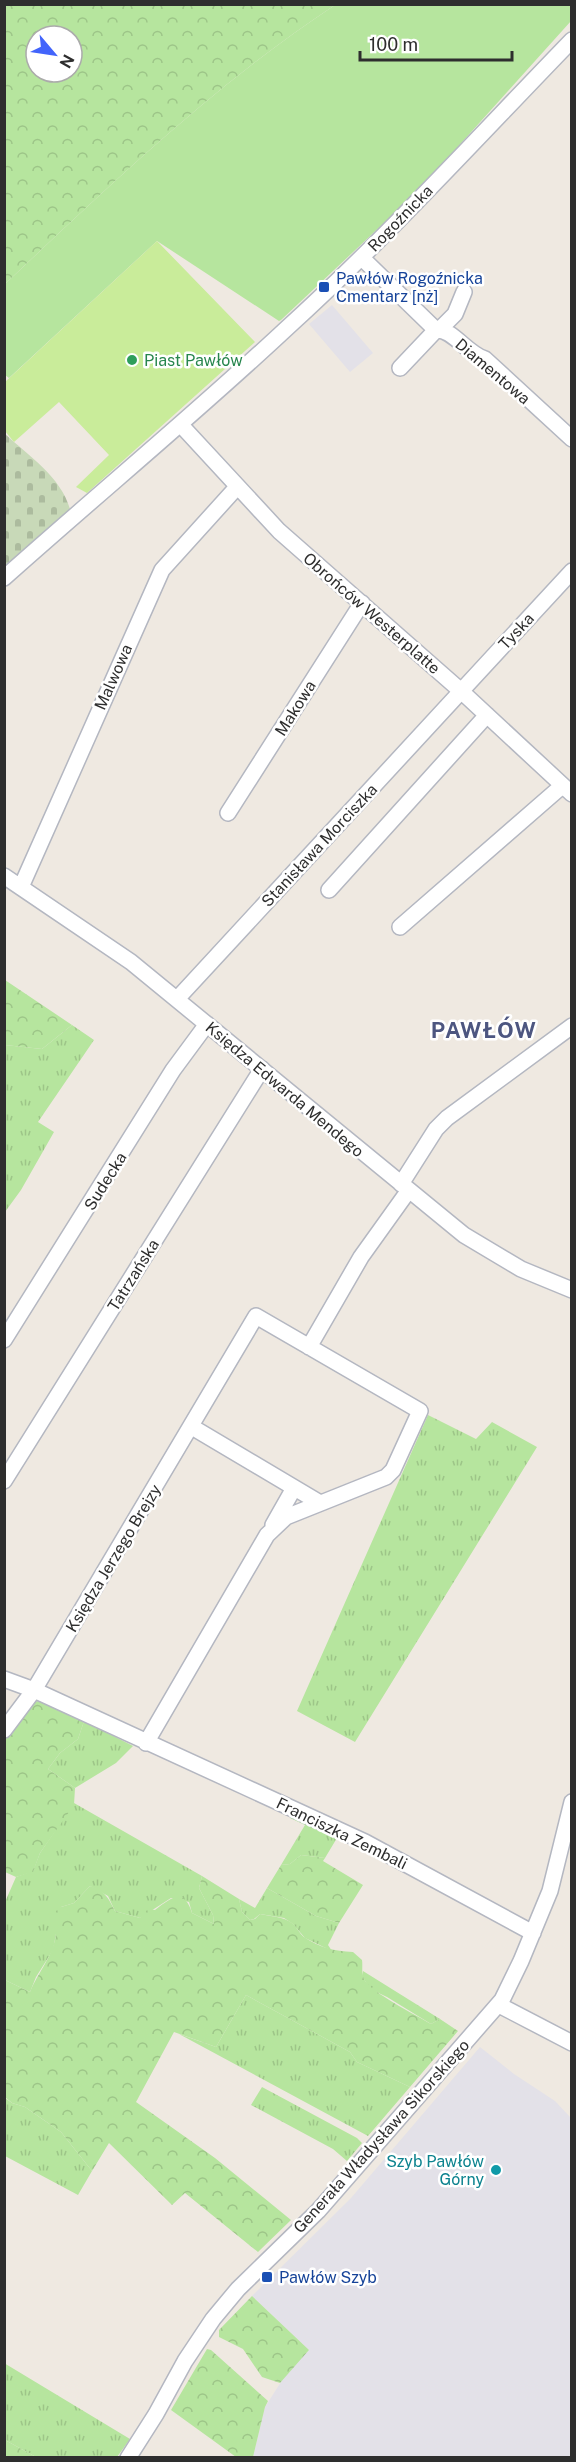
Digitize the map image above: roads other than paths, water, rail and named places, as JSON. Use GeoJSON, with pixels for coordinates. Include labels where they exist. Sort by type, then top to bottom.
{"type":"FeatureCollection","features":[{"type":"Feature","properties":{"kind":"street","name":"Rogoźnicka"},"geometry":{"type":"LineString","coordinates":[[4,578],[280,335],[362,258],[572,40]]}},
{"type":"Feature","properties":{"kind":"street","name":"Diamentowa"},"geometry":{"type":"LineString","coordinates":[[362,258],[438,329],[449,333],[474,356],[485,359],[572,439]]}},
{"type":"Feature","properties":{"kind":"street","name":"Diamentowa"},"geometry":{"type":"LineString","coordinates":[[400,368],[455,314],[464,292]]}},
{"type":"Feature","properties":{"kind":"street","name":"Obrońców Westerplatte"},"geometry":{"type":"LineString","coordinates":[[180,424],[279,531],[462,691],[567,790]]}},
{"type":"Feature","properties":{"kind":"street","name":"Malwowa"},"geometry":{"type":"LineString","coordinates":[[21,886],[162,570],[237,487]]}},
{"type":"Feature","properties":{"kind":"street","name":"Tyska"},"geometry":{"type":"LineString","coordinates":[[462,691],[572,571]]}},
{"type":"Feature","properties":{"kind":"street","name":"Makowa"},"geometry":{"type":"LineString","coordinates":[[228,813],[362,603]]}},
{"type":"Feature","properties":{"kind":"street","name":"Stanisława Morciszka"},"geometry":{"type":"LineString","coordinates":[[177,999],[462,691]]}},
{"type":"Feature","properties":{"kind":"street"},"geometry":{"type":"LineString","coordinates":[[329,890],[487,715]]}},
{"type":"Feature","properties":{"kind":"street"},"geometry":{"type":"LineString","coordinates":[[400,927],[567,790]]}},
{"type":"Feature","properties":{"kind":"street","name":"Księdza Edwarda Mendego"},"geometry":{"type":"LineString","coordinates":[[4,876],[110,946],[458,1230],[490,1252],[540,1278],[572,1290]]}},
{"type":"Feature","properties":{"kind":"street","name":"Sudecka"},"geometry":{"type":"LineString","coordinates":[[4,1340],[172,1070],[207,1024]]}},
{"type":"Feature","properties":{"kind":"street"},"geometry":{"type":"LineString","coordinates":[[309,1347],[405,1187],[436,1129],[447,1118],[572,1026]]}},
{"type":"Feature","properties":{"kind":"street","name":"Tatrzańska"},"geometry":{"type":"LineString","coordinates":[[4,1480],[262,1069]]}},
{"type":"Feature","properties":{"kind":"street","name":"Księdza Jerzego Brejzy"},"geometry":{"type":"LineString","coordinates":[[4,1730],[34,1690],[256,1316],[420,1411],[393,1470],[386,1477],[320,1503]]}},
{"type":"Feature","properties":{"kind":"street"},"geometry":{"type":"LineString","coordinates":[[192,1426],[320,1503]]}},
{"type":"Feature","properties":{"kind":"street"},"geometry":{"type":"LineString","coordinates":[[146,1743],[294,1488]]}},
{"type":"Feature","properties":{"kind":"street"},"geometry":{"type":"LineString","coordinates":[[267,1535],[286,1517],[320,1503]]}},
{"type":"Feature","properties":{"kind":"street","name":"Franciszka Zembali"},"geometry":{"type":"LineString","coordinates":[[4,1679],[34,1690],[365,1842],[533,1933]]}},
{"type":"Feature","properties":{"kind":"street","name":"Generała Władysława Sikorskiego"},"geometry":{"type":"LineString","coordinates":[[129,2457],[195,2344],[217,2314],[252,2275],[318,2211],[447,2061],[499,2005],[511,1984],[550,1891],[572,1802]]}},
{"type":"Feature","properties":{"kind":"street"},"geometry":{"type":"LineString","coordinates":[[499,2005],[572,2043]]}},
{"type":"Feature","properties":{"kind":"place","name":"Pawłów Rogoźnicka Cmentarz [nż]"},"geometry":{"type":"Point","coordinates":[324,287]}},
{"type":"Feature","properties":{"kind":"place","name":"Piast Pawłów"},"geometry":{"type":"Point","coordinates":[132,360]}},
{"type":"Feature","properties":{"kind":"place","name":"Szyb Pawłów Górny"},"geometry":{"type":"Point","coordinates":[496,2170]}},
{"type":"Feature","properties":{"kind":"place","name":"Pawłów Szyb"},"geometry":{"type":"Point","coordinates":[267,2277]}},
{"type":"Feature","properties":{"kind":"district","name":"PAWŁÓW"},"geometry":{"type":"Point","coordinates":[484,1030]}}]}
